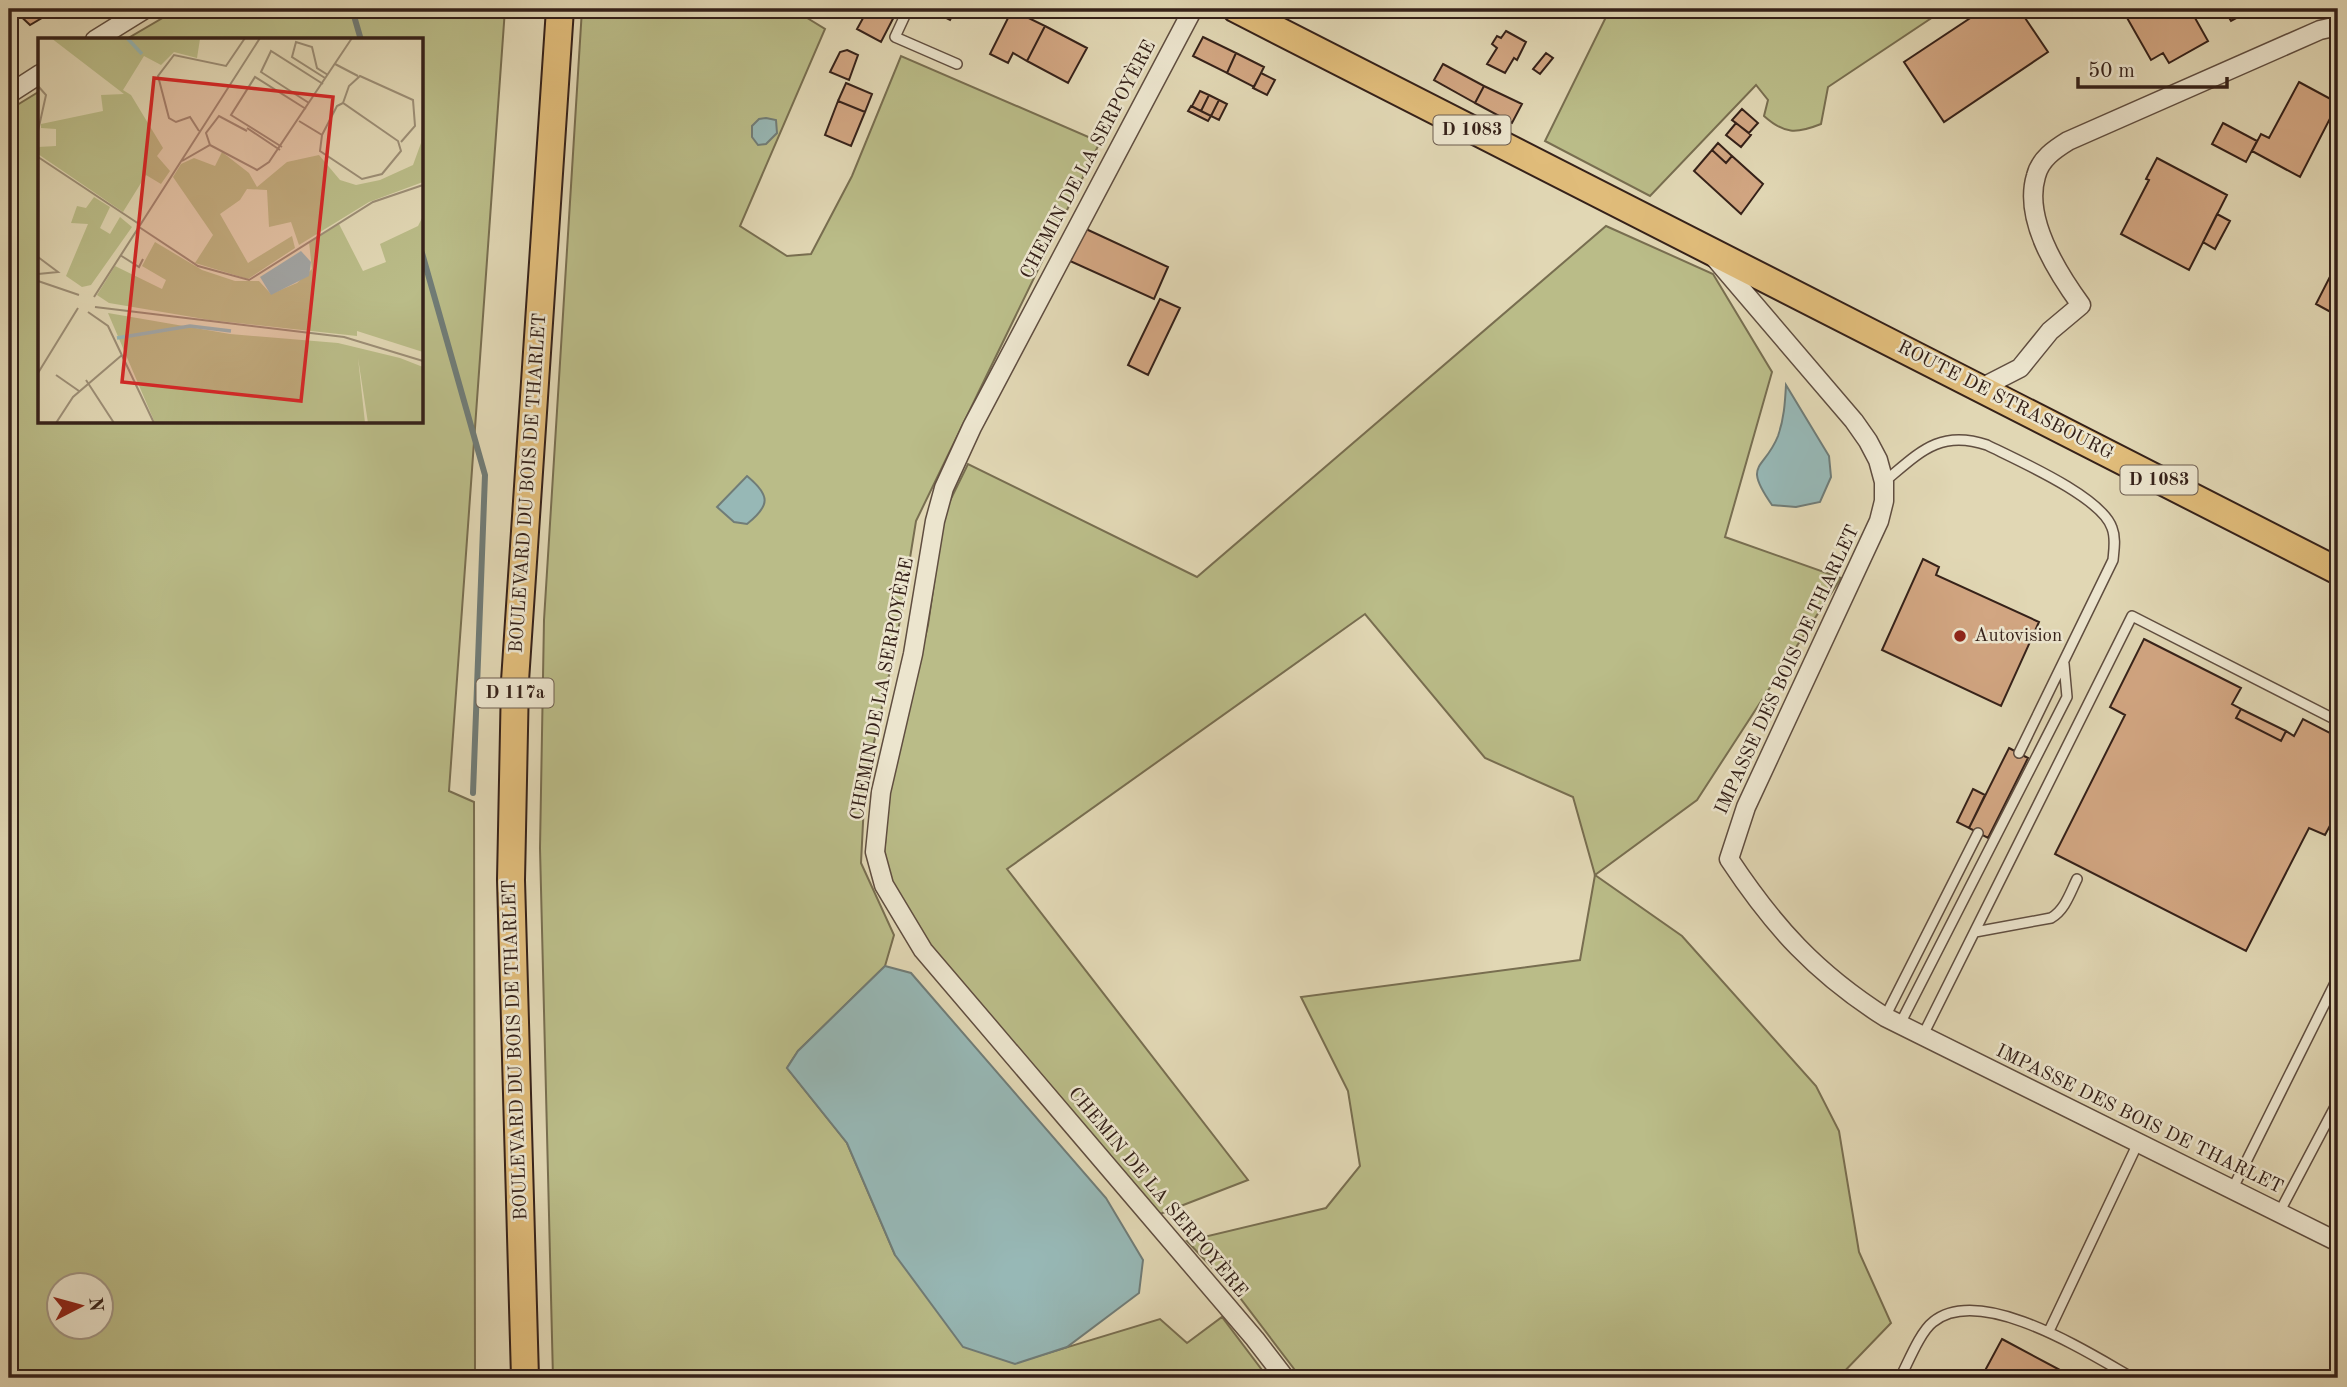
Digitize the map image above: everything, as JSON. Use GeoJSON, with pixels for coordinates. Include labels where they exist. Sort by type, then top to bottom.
{"type":"FeatureCollection","features":[{"type":"Feature","properties":{"kind":"main road","name":"BOULEVARD DU BOIS DE THARLET"},"geometry":{"type":"LineString","coordinates":[[525,1378],[511,893],[515,708],[559,9]]}},
{"type":"Feature","properties":{"kind":"main road","name":"D 1083"},"geometry":{"type":"LineString","coordinates":[[1236,9],[1708,251]]}},
{"type":"Feature","properties":{"kind":"main road","name":"ROUTE DE STRASBOURG"},"geometry":{"type":"LineString","coordinates":[[1708,251],[2338,571]]}},
{"type":"Feature","properties":{"kind":"street"},"geometry":{"type":"LineString","coordinates":[[97,38],[145,9]]}},
{"type":"Feature","properties":{"kind":"street","name":"CHEMIN DE LA SERPOYÈRE"},"geometry":{"type":"LineString","coordinates":[[1193,9],[972,427],[944,488],[935,521],[913,654],[881,792],[876,852],[884,885],[923,950],[1246,1329],[1284,1378]]}},
{"type":"Feature","properties":{"kind":"street"},"geometry":{"type":"LineString","coordinates":[[1980,388],[2020,368],[2050,331],[2081,305],[2057,271],[2039,226],[2034,189],[2036,174],[2042,162],[2068,141],[2320,30],[2338,26]]}},
{"type":"Feature","properties":{"kind":"street"},"geometry":{"type":"LineString","coordinates":[[9,94],[38,76]]}},
{"type":"Feature","properties":{"kind":"street","name":"IMPASSE DES BOIS DE THARLET"},"geometry":{"type":"LineString","coordinates":[[1708,251],[1854,421],[1878,460],[1884,482],[1884,502],[1879,521],[1746,807],[1730,859],[1754,896],[1796,947],[1847,993],[1892,1021],[2338,1242]]}},
{"type":"Feature","properties":{"kind":"lane"},"geometry":{"type":"LineString","coordinates":[[908,9],[895,37],[957,64]]}},
{"type":"Feature","properties":{"kind":"lane"},"geometry":{"type":"LineString","coordinates":[[1884,482],[1917,453],[1932,444],[1945,440],[1973,440],[2082,496],[2104,513],[2112,527],[2115,542],[2113,560],[2019,753]]}},
{"type":"Feature","properties":{"kind":"lane"},"geometry":{"type":"LineString","coordinates":[[1923,1035],[2132,617],[2338,720]]}},
{"type":"Feature","properties":{"kind":"lane"},"geometry":{"type":"LineString","coordinates":[[1892,1021],[2067,697],[2064,661]]}},
{"type":"Feature","properties":{"kind":"lane"},"geometry":{"type":"LineString","coordinates":[[1892,1021],[1978,833]]}},
{"type":"Feature","properties":{"kind":"lane"},"geometry":{"type":"LineString","coordinates":[[1975,932],[2051,918],[2063,907],[2077,879]]}},
{"type":"Feature","properties":{"kind":"lane"},"geometry":{"type":"LineString","coordinates":[[2232,1190],[2338,977]]}},
{"type":"Feature","properties":{"kind":"lane"},"geometry":{"type":"LineString","coordinates":[[2279,1213],[2338,1101]]}},
{"type":"Feature","properties":{"kind":"lane"},"geometry":{"type":"LineString","coordinates":[[2049,1331],[2138,1143]]}},
{"type":"Feature","properties":{"kind":"lane"},"geometry":{"type":"LineString","coordinates":[[1900,1378],[1932,1322],[1946,1315],[1966,1311],[2013,1318],[2049,1331],[2133,1378]]}},
{"type":"Feature","properties":{"kind":"green space"},"geometry":{"type":"Polygon","coordinates":[[[178,9],[505,9],[449,791],[474,802],[475,1378],[9,1378],[9,110],[38,92],[38,424],[424,424],[424,38],[128,38],[178,9]]]}},
{"type":"Feature","properties":{"kind":"green space"},"geometry":{"type":"Polygon","coordinates":[[[582,9],[801,9],[799,13],[825,29],[740,226],[787,256],[811,254],[852,176],[901,56],[1100,142],[916,521],[896,644],[865,783],[861,863],[894,935],[885,966],[798,1051],[787,1068],[847,1143],[895,1255],[1015,1363],[1160,1319],[1187,1343],[1222,1317],[1268,1378],[553,1378],[540,848],[544,620],[582,9]]]}},
{"type":"Feature","properties":{"kind":"green space"},"geometry":{"type":"Polygon","coordinates":[[[1594,9],[1945,9],[1828,87],[1821,124],[1797,131],[1778,126],[1764,116],[1768,100],[1756,85],[1650,196],[1545,141],[1607,15],[1594,9]]]}},
{"type":"Feature","properties":{"kind":"green space"},"geometry":{"type":"Polygon","coordinates":[[[1606,226],[1713,274],[1772,372],[1725,537],[1841,578],[1697,800],[1595,875],[1573,797],[1485,758],[1365,614],[1007,869],[1248,1180],[1160,1214],[922,937],[891,884],[884,856],[890,785],[928,625],[944,513],[968,464],[1197,577],[1606,226]]]}},
{"type":"Feature","properties":{"kind":"green space"},"geometry":{"type":"Polygon","coordinates":[[[1595,875],[1682,936],[1816,1086],[1839,1131],[1859,1252],[1891,1323],[1838,1378],[1301,1378],[1237,1294],[1187,1241],[1326,1208],[1360,1166],[1348,1091],[1301,997],[1580,960],[1595,875]]]}},
{"type":"Feature","properties":{"kind":"water"},"geometry":{"type":"Polygon","coordinates":[[[759,119],[776,120],[777,133],[766,144],[758,145],[752,137],[752,126],[759,119]]]}},
{"type":"Feature","properties":{"kind":"water"},"geometry":{"type":"Polygon","coordinates":[[[1786,385],[1829,456],[1831,477],[1820,502],[1796,507],[1772,505],[1758,481],[1757,474],[1778,436],[1786,385]]]}},
{"type":"Feature","properties":{"kind":"water"},"geometry":{"type":"Polygon","coordinates":[[[747,476],[760,489],[765,500],[760,511],[747,524],[734,522],[717,507],[747,476]]]}},
{"type":"Feature","properties":{"kind":"water"},"geometry":{"type":"Polygon","coordinates":[[[885,966],[911,973],[1106,1198],[1143,1260],[1139,1293],[1067,1347],[1015,1364],[963,1347],[895,1255],[847,1143],[787,1068],[798,1051],[885,966]]]}},
{"type":"Feature","properties":{"kind":"building"},"geometry":{"type":"Polygon","coordinates":[[[13,9],[57,9],[30,25],[13,9]]]}},
{"type":"Feature","properties":{"kind":"building"},"geometry":{"type":"Polygon","coordinates":[[[868,9],[898,9],[881,42],[857,29],[868,9]]]}},
{"type":"Feature","properties":{"kind":"building"},"geometry":{"type":"Polygon","coordinates":[[[929,9],[956,9],[950,20],[929,9]]]}},
{"type":"Feature","properties":{"kind":"building"},"geometry":{"type":"Polygon","coordinates":[[[1984,9],[2019,9],[2048,52],[1944,122],[1904,62],[1984,9]]]}},
{"type":"Feature","properties":{"kind":"building"},"geometry":{"type":"Polygon","coordinates":[[[2122,9],[2190,9],[2208,41],[2169,63],[2163,53],[2151,60],[2122,9]]]}},
{"type":"Feature","properties":{"kind":"building"},"geometry":{"type":"Polygon","coordinates":[[[2224,9],[2253,9],[2231,21],[2224,9]]]}},
{"type":"Feature","properties":{"kind":"building"},"geometry":{"type":"Polygon","coordinates":[[[1012,10],[1045,26],[1027,61],[1013,53],[1008,63],[990,54],[1012,10]]]}},
{"type":"Feature","properties":{"kind":"building"},"geometry":{"type":"Polygon","coordinates":[[[1045,26],[1087,48],[1068,83],[1027,61],[1045,26]]]}},
{"type":"Feature","properties":{"kind":"building"},"geometry":{"type":"Polygon","coordinates":[[[1506,31],[1526,42],[1517,60],[1514,58],[1505,73],[1487,64],[1497,48],[1492,44],[1497,36],[1501,38],[1506,31]]]}},
{"type":"Feature","properties":{"kind":"building"},"geometry":{"type":"Polygon","coordinates":[[[1203,37],[1236,53],[1227,73],[1193,56],[1203,37]]]}},
{"type":"Feature","properties":{"kind":"building"},"geometry":{"type":"Polygon","coordinates":[[[847,50],[858,55],[849,80],[830,72],[840,52],[847,50]]]}},
{"type":"Feature","properties":{"kind":"building"},"geometry":{"type":"Polygon","coordinates":[[[1236,53],[1264,67],[1254,87],[1227,73],[1236,53]]]}},
{"type":"Feature","properties":{"kind":"building"},"geometry":{"type":"Polygon","coordinates":[[[1546,53],[1553,58],[1540,74],[1533,69],[1546,53]]]}},
{"type":"Feature","properties":{"kind":"building"},"geometry":{"type":"Polygon","coordinates":[[[1443,64],[1484,86],[1475,103],[1434,80],[1443,64]]]}},
{"type":"Feature","properties":{"kind":"building"},"geometry":{"type":"Polygon","coordinates":[[[1261,73],[1275,80],[1267,95],[1253,88],[1261,73]]]}},
{"type":"Feature","properties":{"kind":"building"},"geometry":{"type":"Polygon","coordinates":[[[2299,82],[2338,103],[2300,177],[2252,151],[2261,134],[2269,138],[2299,82]]]}},
{"type":"Feature","properties":{"kind":"building"},"geometry":{"type":"Polygon","coordinates":[[[846,83],[872,94],[865,112],[838,101],[846,83]]]}},
{"type":"Feature","properties":{"kind":"building"},"geometry":{"type":"Polygon","coordinates":[[[1484,86],[1522,104],[1512,123],[1475,103],[1484,86]]]}},
{"type":"Feature","properties":{"kind":"building"},"geometry":{"type":"Polygon","coordinates":[[[1200,91],[1209,95],[1201,111],[1192,106],[1200,91]]]}},
{"type":"Feature","properties":{"kind":"building"},"geometry":{"type":"Polygon","coordinates":[[[1209,95],[1219,100],[1211,116],[1201,111],[1209,95]]]}},
{"type":"Feature","properties":{"kind":"building"},"geometry":{"type":"Polygon","coordinates":[[[1219,100],[1227,104],[1219,120],[1211,116],[1219,100]]]}},
{"type":"Feature","properties":{"kind":"building"},"geometry":{"type":"Polygon","coordinates":[[[838,101],[865,112],[851,146],[825,135],[838,101]]]}},
{"type":"Feature","properties":{"kind":"building"},"geometry":{"type":"Polygon","coordinates":[[[1191,106],[1211,116],[1208,121],[1188,111],[1191,106]]]}},
{"type":"Feature","properties":{"kind":"building"},"geometry":{"type":"Polygon","coordinates":[[[1742,109],[1758,123],[1749,133],[1732,120],[1742,109]]]}},
{"type":"Feature","properties":{"kind":"building"},"geometry":{"type":"Polygon","coordinates":[[[1736,123],[1751,135],[1741,147],[1726,135],[1736,123]]]}},
{"type":"Feature","properties":{"kind":"building"},"geometry":{"type":"Polygon","coordinates":[[[2223,123],[2257,141],[2246,162],[2212,144],[2223,123]]]}},
{"type":"Feature","properties":{"kind":"building"},"geometry":{"type":"Polygon","coordinates":[[[1718,143],[1732,156],[1726,163],[1712,150],[1718,143]]]}},
{"type":"Feature","properties":{"kind":"building"},"geometry":{"type":"Polygon","coordinates":[[[1712,150],[1726,163],[1732,156],[1763,184],[1741,214],[1694,171],[1712,150]]]}},
{"type":"Feature","properties":{"kind":"building"},"geometry":{"type":"Polygon","coordinates":[[[2157,158],[2227,195],[2189,270],[2121,234],[2149,180],[2146,179],[2157,158]]]}},
{"type":"Feature","properties":{"kind":"building"},"geometry":{"type":"Polygon","coordinates":[[[2217,214],[2230,221],[2215,249],[2203,242],[2217,214]]]}},
{"type":"Feature","properties":{"kind":"building"},"geometry":{"type":"Polygon","coordinates":[[[1086,229],[1168,267],[1154,299],[1070,261],[1086,229]]]}},
{"type":"Feature","properties":{"kind":"building"},"geometry":{"type":"Polygon","coordinates":[[[2338,261],[2338,316],[2316,304],[2338,261]]]}},
{"type":"Feature","properties":{"kind":"building"},"geometry":{"type":"Polygon","coordinates":[[[1160,299],[1180,308],[1148,375],[1128,365],[1160,299]]]}},
{"type":"Feature","properties":{"kind":"building","name":"Autovision"},"geometry":{"type":"Polygon","coordinates":[[[1923,559],[1939,567],[1936,575],[2039,622],[2001,706],[1882,650],[1923,559]]]}},
{"type":"Feature","properties":{"kind":"building"},"geometry":{"type":"Polygon","coordinates":[[[2144,639],[2241,688],[2232,704],[2241,709],[2236,718],[2281,741],[2286,731],[2294,736],[2303,719],[2338,737],[2338,823],[2333,820],[2325,835],[2309,828],[2246,951],[2055,854],[2125,715],[2110,707],[2144,639]]]}},
{"type":"Feature","properties":{"kind":"building"},"geometry":{"type":"Polygon","coordinates":[[[2241,709],[2286,731],[2281,741],[2236,718],[2241,709]]]}},
{"type":"Feature","properties":{"kind":"building"},"geometry":{"type":"Polygon","coordinates":[[[2009,748],[2028,758],[1988,838],[1969,828],[2009,748]]]}},
{"type":"Feature","properties":{"kind":"building"},"geometry":{"type":"Polygon","coordinates":[[[1973,789],[1985,795],[1969,828],[1957,822],[1973,789]]]}},
{"type":"Feature","properties":{"kind":"building"},"geometry":{"type":"Polygon","coordinates":[[[2002,1339],[2075,1378],[1981,1378],[2002,1339]]]}},
{"type":"Feature","properties":{"kind":"waterway"},"geometry":{"type":"LineString","coordinates":[[352,9],[360,38]]}},
{"type":"Feature","properties":{"kind":"waterway"},"geometry":{"type":"LineString","coordinates":[[424,260],[485,475],[473,793]]}},
{"type":"Feature","properties":{"kind":"place","name":"Autovision"},"geometry":{"type":"Point","coordinates":[1960,636]}}]}
